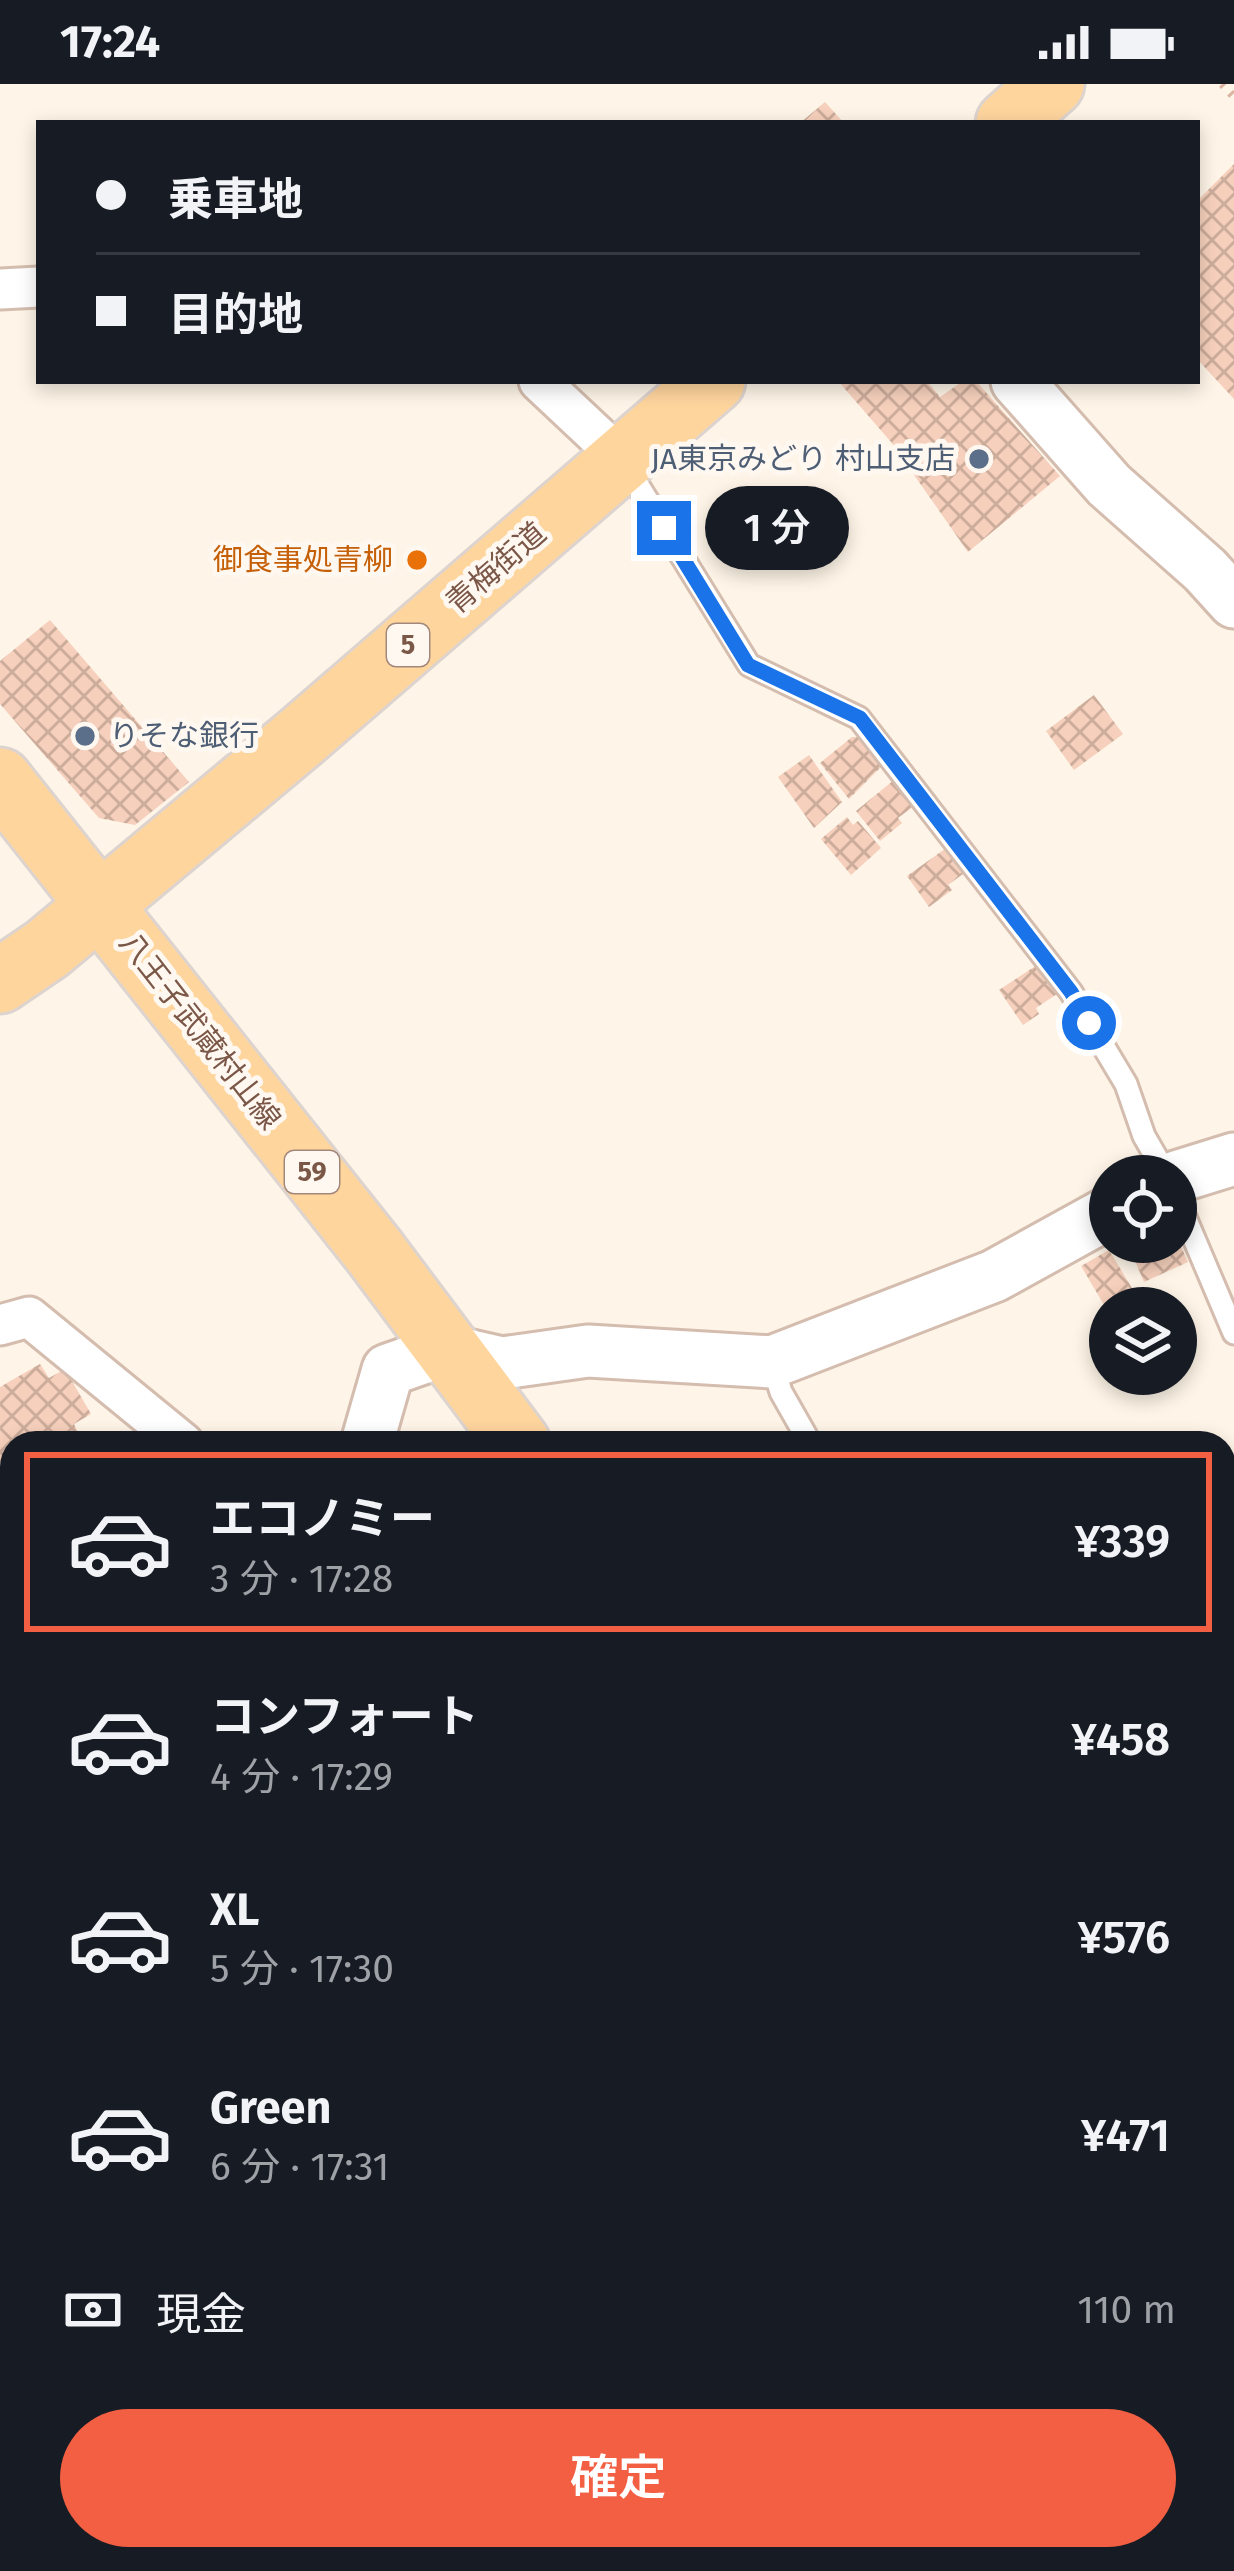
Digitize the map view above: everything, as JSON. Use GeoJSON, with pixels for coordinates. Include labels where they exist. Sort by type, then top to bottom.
{"type":"FeatureCollection","features":[{"type":"Feature","properties":{"kind":"main road"},"geometry":{"type":"LineString","coordinates":[[1011,120],[1052,84]]}},
{"type":"Feature","properties":{"kind":"main road","name":"青梅街道"},"geometry":{"type":"LineString","coordinates":[[0,981],[100,904],[709,384]]}},
{"type":"Feature","properties":{"kind":"main road","name":"八王子武蔵村山線"},"geometry":{"type":"LineString","coordinates":[[0,780],[374,1251],[509,1431]]}},
{"type":"Feature","properties":{"kind":"street"},"geometry":{"type":"LineString","coordinates":[[0,289],[36,286]]}},
{"type":"Feature","properties":{"kind":"street"},"geometry":{"type":"LineString","coordinates":[[542,384],[622,459]]}},
{"type":"Feature","properties":{"kind":"street"},"geometry":{"type":"LineString","coordinates":[[1019,384],[1109,484],[1234,602]]}},
{"type":"Feature","properties":{"kind":"street"},"geometry":{"type":"LineString","coordinates":[[1197,1171],[1234,1160]]}},
{"type":"Feature","properties":{"kind":"street"},"geometry":{"type":"LineString","coordinates":[[370,1431],[388,1370],[445,1350],[502,1363],[588,1352],[772,1362],[994,1276],[1089,1224]]}},
{"type":"Feature","properties":{"kind":"street"},"geometry":{"type":"LineString","coordinates":[[0,1325],[29,1317],[169,1431]]}},
{"type":"Feature","properties":{"kind":"lane"},"geometry":{"type":"LineString","coordinates":[[622,459],[748,665],[860,718],[1071,992],[1126,1084],[1155,1155]]}},
{"type":"Feature","properties":{"kind":"lane"},"geometry":{"type":"LineString","coordinates":[[1197,1246],[1234,1333]]}},
{"type":"Feature","properties":{"kind":"lane"},"geometry":{"type":"LineString","coordinates":[[772,1362],[781,1392],[803,1431]]}},
{"type":"Feature","properties":{"kind":"path"},"geometry":{"type":"LineString","coordinates":[[1222,84],[1234,97]]}},
{"type":"Feature","properties":{"kind":"building"},"geometry":{"type":"Polygon","coordinates":[[[825,102],[841,120],[804,120],[825,102]]]}},
{"type":"Feature","properties":{"kind":"building"},"geometry":{"type":"Polygon","coordinates":[[[1234,164],[1234,399],[1200,362],[1200,198],[1234,164]]]}},
{"type":"Feature","properties":{"kind":"building"},"geometry":{"type":"Polygon","coordinates":[[[841,384],[929,384],[940,397],[959,384],[979,384],[1060,476],[968,552],[891,442],[841,384]]]}},
{"type":"Feature","properties":{"kind":"building"},"geometry":{"type":"Polygon","coordinates":[[[50,620],[189,782],[135,825],[99,818],[0,704],[0,661],[50,620]]]}},
{"type":"Feature","properties":{"kind":"building"},"geometry":{"type":"Polygon","coordinates":[[[1094,695],[1123,734],[1074,770],[1046,731],[1094,695]]]}},
{"type":"Feature","properties":{"kind":"building"},"geometry":{"type":"Polygon","coordinates":[[[852,737],[860,737],[883,765],[849,799],[820,763],[852,737]]]}},
{"type":"Feature","properties":{"kind":"building"},"geometry":{"type":"Polygon","coordinates":[[[809,755],[842,802],[814,828],[778,777],[809,755]]]}},
{"type":"Feature","properties":{"kind":"building"},"geometry":{"type":"Polygon","coordinates":[[[894,780],[914,806],[880,841],[856,811],[894,780]]]}},
{"type":"Feature","properties":{"kind":"building"},"geometry":{"type":"Polygon","coordinates":[[[847,817],[853,825],[858,821],[881,848],[851,875],[821,839],[847,817]]]}},
{"type":"Feature","properties":{"kind":"building"},"geometry":{"type":"Polygon","coordinates":[[[949,846],[967,871],[929,907],[907,876],[949,846]]]}},
{"type":"Feature","properties":{"kind":"building"},"geometry":{"type":"Polygon","coordinates":[[[1037,965],[1057,994],[1036,1008],[1039,1014],[1023,1025],[999,990],[1037,965]]]}},
{"type":"Feature","properties":{"kind":"building"},"geometry":{"type":"Polygon","coordinates":[[[1089,1261],[1117,1263],[1131,1287],[1093,1287],[1081,1266],[1089,1261]]]}},
{"type":"Feature","properties":{"kind":"building"},"geometry":{"type":"Polygon","coordinates":[[[1136,1263],[1186,1263],[1144,1282],[1136,1263]]]}},
{"type":"Feature","properties":{"kind":"building"},"geometry":{"type":"Polygon","coordinates":[[[40,1364],[49,1378],[65,1369],[91,1414],[74,1424],[77,1431],[0,1431],[0,1387],[40,1364]]]}},
{"type":"Feature","properties":{"kind":"place","name":"JA東京みどり 村山支店"},"geometry":{"type":"Point","coordinates":[979,459]}},
{"type":"Feature","properties":{"kind":"place","name":"御食事処青柳"},"geometry":{"type":"Point","coordinates":[417,560]}},
{"type":"Feature","properties":{"kind":"place","name":"りそな銀行"},"geometry":{"type":"Point","coordinates":[85,736]}},
{"type":"Feature","properties":{"kind":"route"},"geometry":{"type":"LineString","coordinates":[[664,528],[748,665],[860,718],[1071,992],[1089,1023]]}}]}
